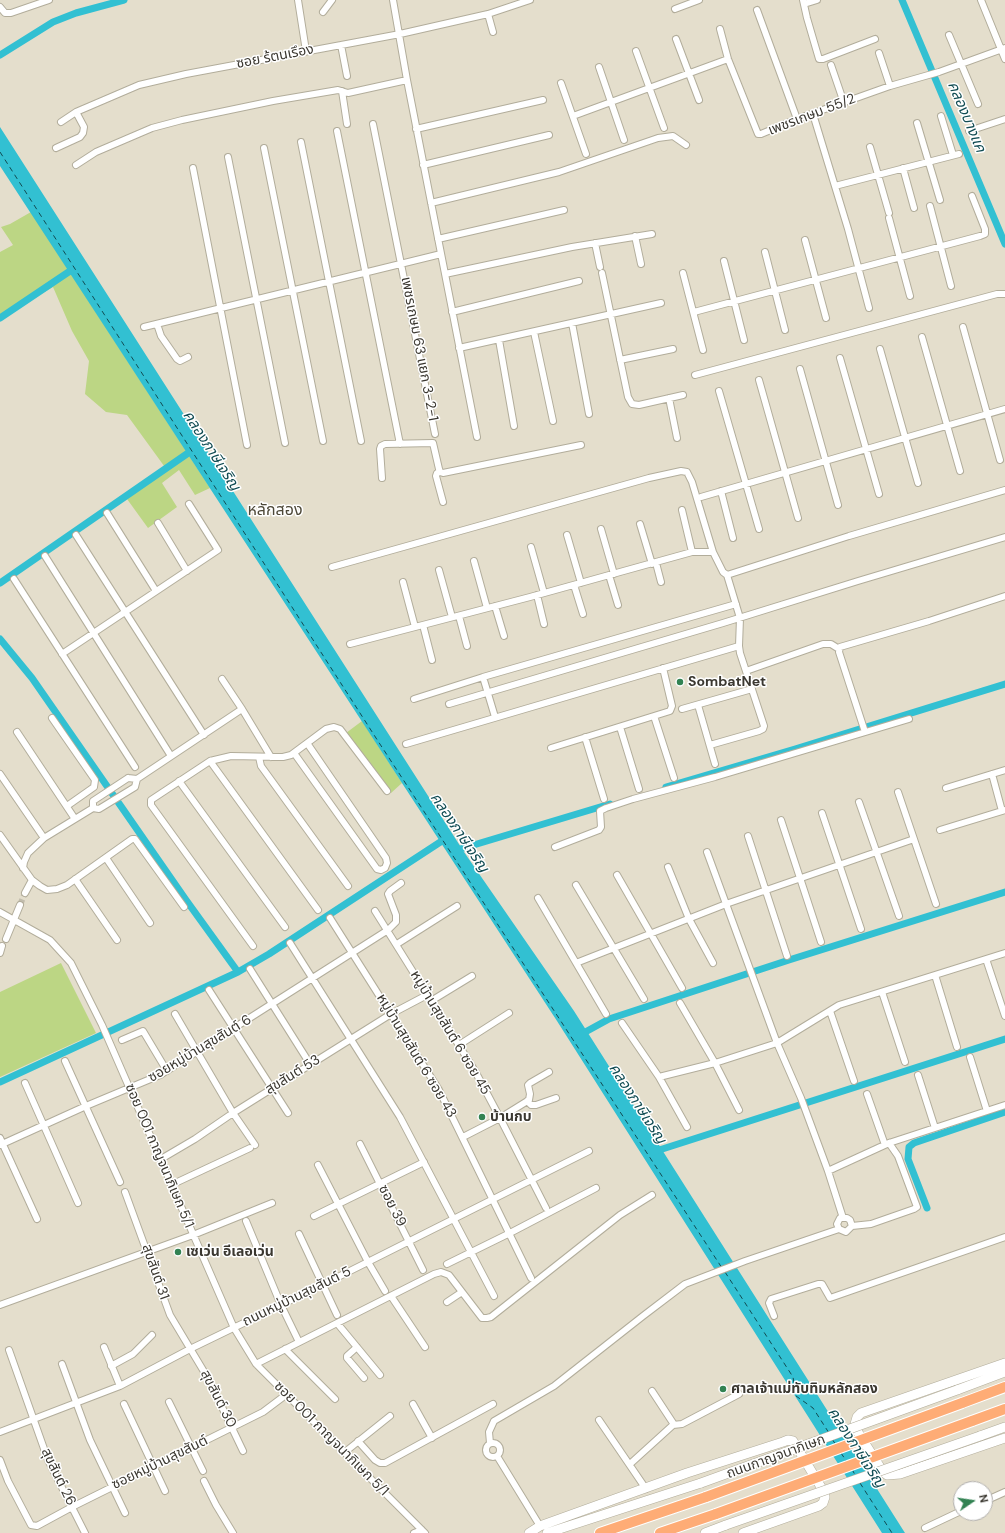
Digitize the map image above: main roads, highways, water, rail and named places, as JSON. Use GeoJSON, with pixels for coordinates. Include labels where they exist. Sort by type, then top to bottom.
{"type":"FeatureCollection","features":[{"type":"Feature","properties":{"kind":"highway","name":"ถนนกาญจนาภิเษก"},"geometry":{"type":"LineString","coordinates":[[600,1533],[706,1498],[1005,1387]]}},
{"type":"Feature","properties":{"kind":"highway"},"geometry":{"type":"LineString","coordinates":[[660,1533],[1005,1409]]}},
{"type":"Feature","properties":{"kind":"main road"},"geometry":{"type":"LineString","coordinates":[[1005,1363],[861,1413],[857,1416],[855,1424],[857,1431],[883,1472],[887,1475],[900,1474],[1005,1438]]}},
{"type":"Feature","properties":{"kind":"main road"},"geometry":{"type":"LineString","coordinates":[[529,1533],[544,1530],[700,1483],[1005,1372]]}},
{"type":"Feature","properties":{"kind":"main road"},"geometry":{"type":"LineString","coordinates":[[705,1533],[1005,1427]]}},
{"type":"Feature","properties":{"kind":"main road"},"geometry":{"type":"LineString","coordinates":[[544,1530],[646,1489],[788,1440],[792,1442],[824,1492],[825,1497],[823,1503],[819,1506],[755,1531],[743,1533]]}},
{"type":"Feature","properties":{"kind":"water"},"geometry":{"type":"Polygon","coordinates":[[[0,127],[464,852],[574,1011],[905,1533],[882,1533],[557,1021],[0,166],[0,127]]]}},
{"type":"Feature","properties":{"kind":"waterway"},"geometry":{"type":"LineString","coordinates":[[0,55],[53,22],[76,13],[124,0]]}},
{"type":"Feature","properties":{"kind":"waterway","name":"คลองบางแค"},"geometry":{"type":"LineString","coordinates":[[902,0],[1005,244]]}},
{"type":"Feature","properties":{"kind":"waterway"},"geometry":{"type":"LineString","coordinates":[[0,318],[76,267]]}},
{"type":"Feature","properties":{"kind":"waterway","name":"คลองภาษีเจริญ"},"geometry":{"type":"LineString","coordinates":[[0,583],[194,449]]}},
{"type":"Feature","properties":{"kind":"waterway"},"geometry":{"type":"LineString","coordinates":[[0,639],[32,678],[186,900],[238,972]]}},
{"type":"Feature","properties":{"kind":"waterway"},"geometry":{"type":"LineString","coordinates":[[666,787],[1005,684]]}},
{"type":"Feature","properties":{"kind":"waterway","name":"คลองภาษีเจริญ"},"geometry":{"type":"LineString","coordinates":[[457,850],[610,804]]}},
{"type":"Feature","properties":{"kind":"waterway","name":"คลองภาษีเจริญ"},"geometry":{"type":"LineString","coordinates":[[0,1082],[238,972],[269,954],[448,837]]}},
{"type":"Feature","properties":{"kind":"waterway"},"geometry":{"type":"LineString","coordinates":[[578,1036],[609,1019],[789,960],[1005,892]]}},
{"type":"Feature","properties":{"kind":"waterway","name":"คลองภาษีเจริญ"},"geometry":{"type":"LineString","coordinates":[[653,1152],[1005,1039]]}},
{"type":"Feature","properties":{"kind":"waterway"},"geometry":{"type":"LineString","coordinates":[[927,1208],[908,1159],[909,1147],[914,1143],[1005,1112]]}},
{"type":"Feature","properties":{"kind":"tunnel"},"geometry":{"type":"LineString","coordinates":[[20,905],[25,893]]}},
{"type":"Feature","properties":{"kind":"place","name":"SombatNet"},"geometry":{"type":"Point","coordinates":[680,682]}},
{"type":"Feature","properties":{"kind":"place","name":"บ้านกบ"},"geometry":{"type":"Point","coordinates":[482,1117]}},
{"type":"Feature","properties":{"kind":"place","name":"เซเว่น อีเลอเว่น"},"geometry":{"type":"Point","coordinates":[178,1252]}},
{"type":"Feature","properties":{"kind":"place","name":"ศาลเจ้าแม่ทับทิมหลักสอง"},"geometry":{"type":"Point","coordinates":[723,1389]}},
{"type":"Feature","properties":{"kind":"district","name":"หลักสอง"},"geometry":{"type":"Point","coordinates":[275,511]}}]}
